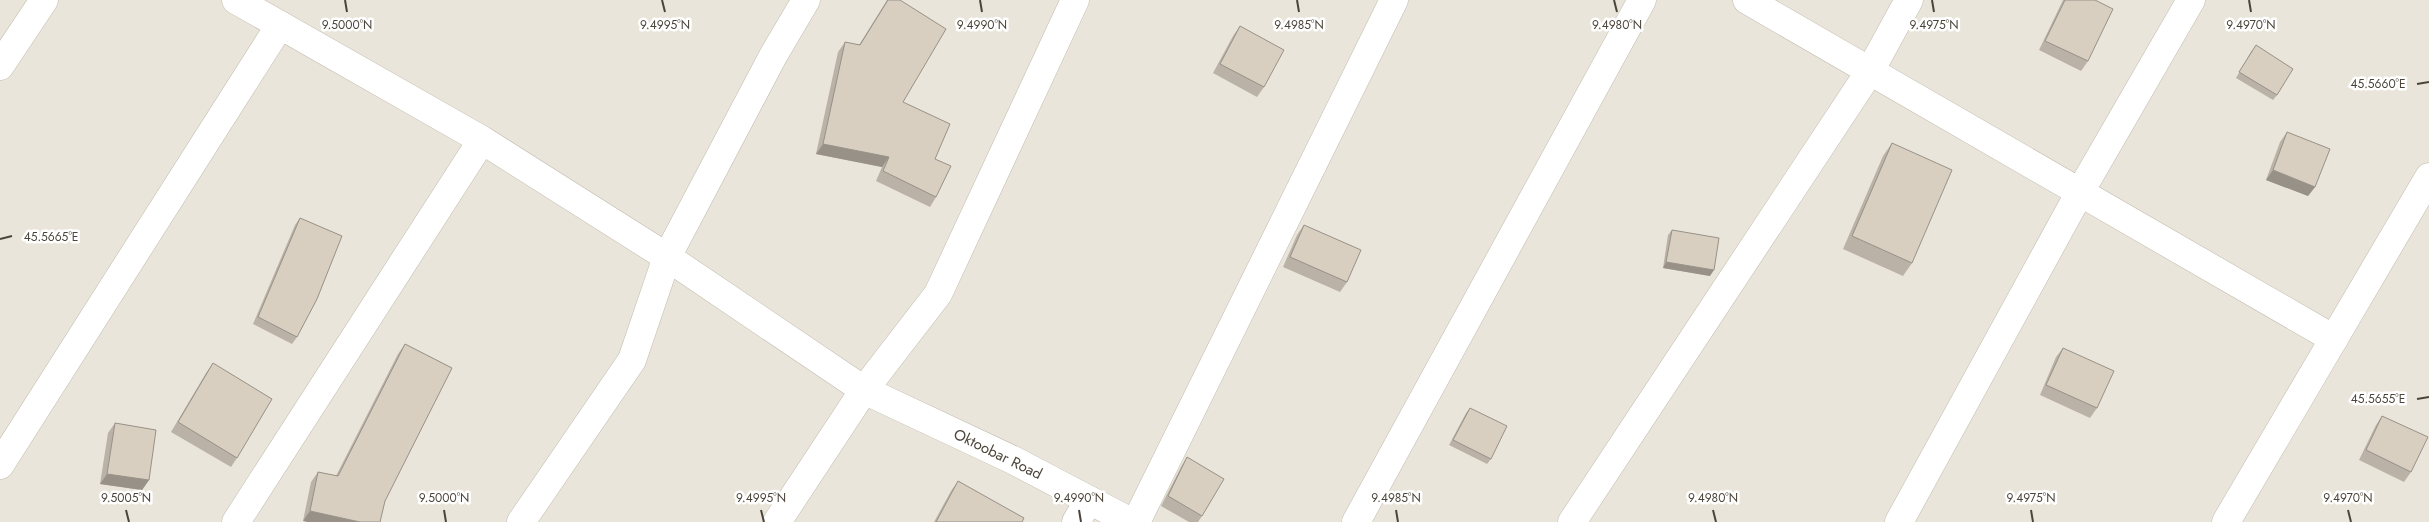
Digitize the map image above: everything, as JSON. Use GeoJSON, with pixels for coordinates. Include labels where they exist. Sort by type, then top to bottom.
{"type":"FeatureCollection","features":[{"type":"Feature","properties":{"kind":"street"},"geometry":{"type":"LineString","coordinates":[[0,66],[44,0]]}},
{"type":"Feature","properties":{"kind":"street","name":"Oktoobar Road"},"geometry":{"type":"LineString","coordinates":[[236,0],[482,140],[667,257],[864,390],[1013,460],[1083,511],[1131,522]]}},
{"type":"Feature","properties":{"kind":"street"},"geometry":{"type":"LineString","coordinates":[[521,522],[632,360],[667,257],[773,56],[806,0]]}},
{"type":"Feature","properties":{"kind":"street"},"geometry":{"type":"LineString","coordinates":[[777,522],[864,390],[938,294],[1075,0]]}},
{"type":"Feature","properties":{"kind":"street"},"geometry":{"type":"LineString","coordinates":[[1136,522],[1394,0]]}},
{"type":"Feature","properties":{"kind":"street"},"geometry":{"type":"LineString","coordinates":[[1356,522],[1642,0]]}},
{"type":"Feature","properties":{"kind":"street"},"geometry":{"type":"LineString","coordinates":[[1747,0],[2334,339]]}},
{"type":"Feature","properties":{"kind":"street"},"geometry":{"type":"LineString","coordinates":[[1572,522],[1870,71],[1909,0]]}},
{"type":"Feature","properties":{"kind":"street"},"geometry":{"type":"LineString","coordinates":[[1899,522],[2080,192],[2191,0]]}},
{"type":"Feature","properties":{"kind":"street"},"geometry":{"type":"LineString","coordinates":[[0,465],[280,25]]}},
{"type":"Feature","properties":{"kind":"street"},"geometry":{"type":"LineString","coordinates":[[236,522],[482,140]]}},
{"type":"Feature","properties":{"kind":"street"},"geometry":{"type":"LineString","coordinates":[[2226,522],[2429,178]]}},
{"type":"Feature","properties":{"kind":"shaded area"},"geometry":{"type":"Polygon","coordinates":[[[0,0],[2429,0],[2429,522],[0,522],[0,0]]]}},
{"type":"Feature","properties":{"kind":"building"},"geometry":{"type":"Polygon","coordinates":[[[888,0],[900,0],[946,29],[903,102],[950,124],[935,159],[951,166],[936,197],[883,171],[889,157],[823,144],[845,42],[860,45],[888,0]]]}},
{"type":"Feature","properties":{"kind":"building"},"geometry":{"type":"Polygon","coordinates":[[[2065,0],[2095,0],[2113,9],[2088,61],[2045,41],[2065,0]]]}},
{"type":"Feature","properties":{"kind":"building"},"geometry":{"type":"Polygon","coordinates":[[[1240,26],[1284,50],[1264,87],[1220,64],[1240,26]]]}},
{"type":"Feature","properties":{"kind":"building"},"geometry":{"type":"Polygon","coordinates":[[[2256,45],[2293,69],[2277,95],[2239,72],[2256,45]]]}},
{"type":"Feature","properties":{"kind":"building"},"geometry":{"type":"Polygon","coordinates":[[[2287,132],[2330,149],[2315,187],[2273,170],[2287,132]]]}},
{"type":"Feature","properties":{"kind":"building"},"geometry":{"type":"Polygon","coordinates":[[[1892,143],[1952,170],[1912,263],[1852,236],[1892,143]]]}},
{"type":"Feature","properties":{"kind":"building"},"geometry":{"type":"Polygon","coordinates":[[[300,218],[342,236],[317,299],[297,337],[258,317],[300,218]]]}},
{"type":"Feature","properties":{"kind":"building"},"geometry":{"type":"Polygon","coordinates":[[[1304,225],[1361,250],[1347,282],[1290,257],[1304,225]]]}},
{"type":"Feature","properties":{"kind":"building"},"geometry":{"type":"Polygon","coordinates":[[[1672,230],[1719,238],[1714,270],[1666,262],[1672,230]]]}},
{"type":"Feature","properties":{"kind":"building"},"geometry":{"type":"Polygon","coordinates":[[[405,344],[452,368],[385,501],[380,522],[360,522],[310,511],[318,472],[338,476],[405,344]]]}},
{"type":"Feature","properties":{"kind":"building"},"geometry":{"type":"Polygon","coordinates":[[[2063,348],[2114,371],[2097,408],[2046,385],[2063,348]]]}},
{"type":"Feature","properties":{"kind":"building"},"geometry":{"type":"Polygon","coordinates":[[[213,363],[272,399],[237,458],[178,422],[213,363]]]}},
{"type":"Feature","properties":{"kind":"building"},"geometry":{"type":"Polygon","coordinates":[[[1470,408],[1507,426],[1491,459],[1453,440],[1470,408]]]}},
{"type":"Feature","properties":{"kind":"building"},"geometry":{"type":"Polygon","coordinates":[[[2382,416],[2428,437],[2411,472],[2366,450],[2382,416]]]}},
{"type":"Feature","properties":{"kind":"building"},"geometry":{"type":"Polygon","coordinates":[[[115,423],[156,430],[149,480],[107,474],[115,423]]]}},
{"type":"Feature","properties":{"kind":"building"},"geometry":{"type":"Polygon","coordinates":[[[1187,457],[1224,479],[1202,516],[1168,496],[1187,457]]]}},
{"type":"Feature","properties":{"kind":"building"},"geometry":{"type":"Polygon","coordinates":[[[958,481],[1024,518],[1022,522],[936,522],[958,481]]]}}]}
